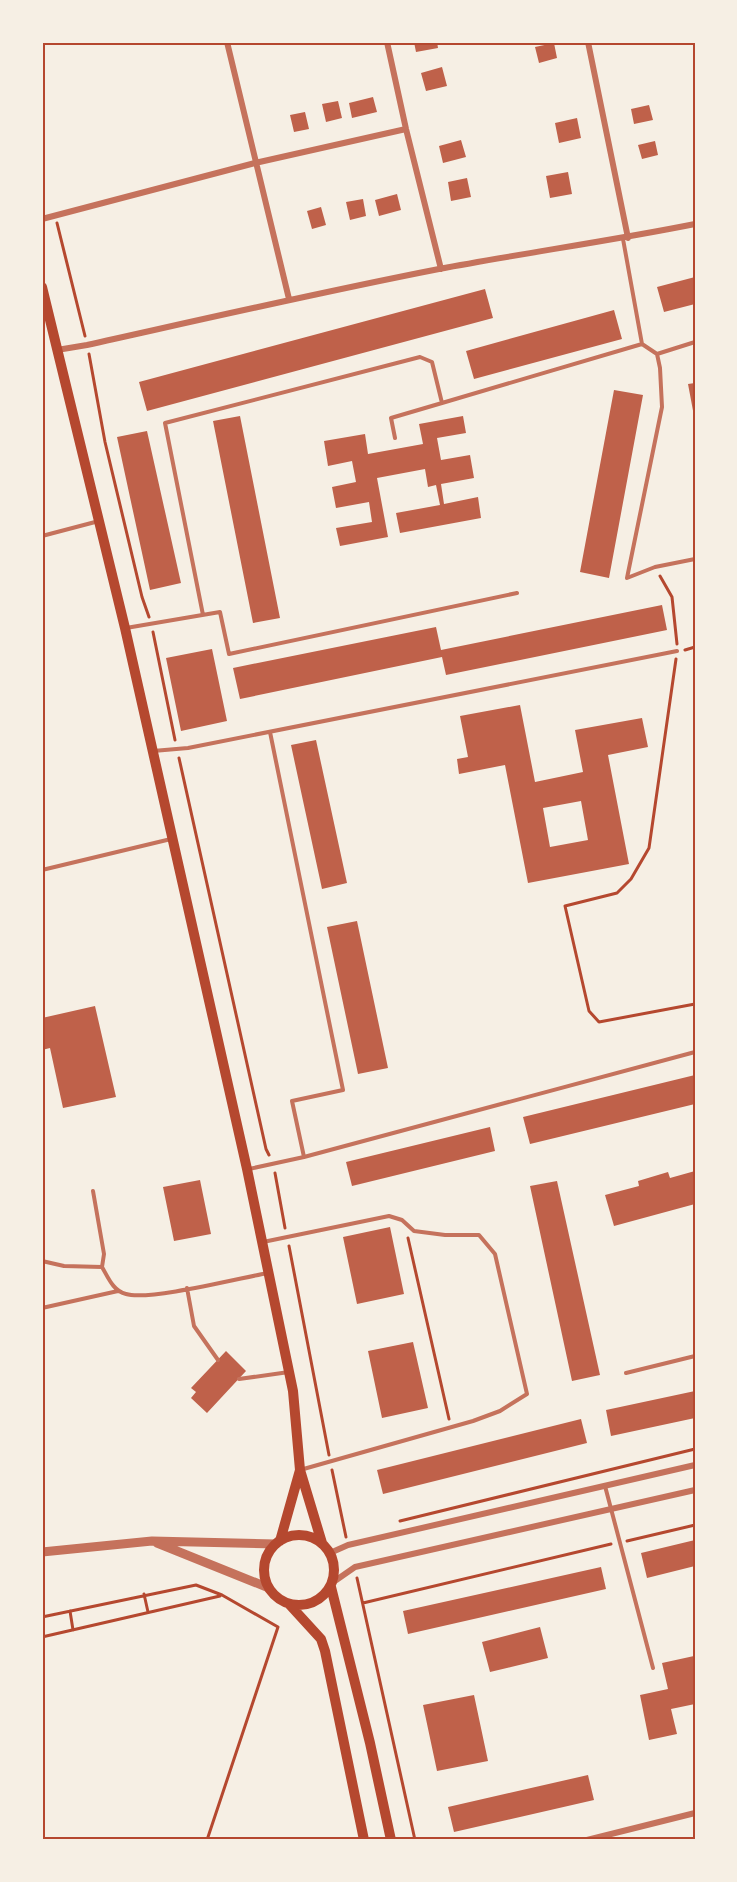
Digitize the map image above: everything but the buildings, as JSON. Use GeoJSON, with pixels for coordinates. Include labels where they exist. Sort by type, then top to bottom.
{"type":"FeatureCollection","features":[{"type":"Feature","properties":{"kind":"main road"},"geometry":{"type":"LineString","coordinates":[[42,287],[125,628],[263,1242],[289,1372],[298,1434],[300,1470],[322,1543],[330,1553],[335,1570],[332,1585],[391,1840]]}},
{"type":"Feature","properties":{"kind":"main road"},"geometry":{"type":"LineString","coordinates":[[300,1470],[278,1543],[269,1553],[265,1564],[265,1576],[269,1588],[278,1598],[289,1604],[321,1639],[364,1840]]}},
{"type":"Feature","properties":{"kind":"main road"},"geometry":{"type":"LineString","coordinates":[[278,1543],[298,1535],[310,1537],[322,1543]]}},
{"type":"Feature","properties":{"kind":"main road"},"geometry":{"type":"LineString","coordinates":[[289,1604],[305,1605],[320,1599],[332,1585]]}},
{"type":"Feature","properties":{"kind":"street"},"geometry":{"type":"LineString","coordinates":[[226,42],[288,299]]}},
{"type":"Feature","properties":{"kind":"street"},"geometry":{"type":"LineString","coordinates":[[387,42],[441,269]]}},
{"type":"Feature","properties":{"kind":"street"},"geometry":{"type":"LineString","coordinates":[[588,42],[626,238]]}},
{"type":"Feature","properties":{"kind":"street"},"geometry":{"type":"LineString","coordinates":[[42,219],[255,163],[406,129]]}},
{"type":"Feature","properties":{"kind":"street"},"geometry":{"type":"LineString","coordinates":[[57,350],[288,299],[695,224]]}},
{"type":"Feature","properties":{"kind":"street"},"geometry":{"type":"LineString","coordinates":[[330,1553],[348,1545],[695,1465]]}},
{"type":"Feature","properties":{"kind":"street"},"geometry":{"type":"LineString","coordinates":[[332,1585],[355,1566],[695,1490]]}},
{"type":"Feature","properties":{"kind":"street"},"geometry":{"type":"LineString","coordinates":[[42,1552],[152,1541],[278,1543]]}},
{"type":"Feature","properties":{"kind":"street"},"geometry":{"type":"LineString","coordinates":[[152,1541],[269,1588]]}},
{"type":"Feature","properties":{"kind":"street"},"geometry":{"type":"LineString","coordinates":[[587,1840],[695,1813]]}},
{"type":"Feature","properties":{"kind":"lane"},"geometry":{"type":"LineString","coordinates":[[626,238],[642,344],[657,354],[662,407],[627,578],[655,567],[695,559]]}},
{"type":"Feature","properties":{"kind":"lane"},"geometry":{"type":"LineString","coordinates":[[657,354],[695,342]]}},
{"type":"Feature","properties":{"kind":"lane"},"geometry":{"type":"LineString","coordinates":[[395,438],[391,418],[642,344]]}},
{"type":"Feature","properties":{"kind":"lane"},"geometry":{"type":"LineString","coordinates":[[203,615],[165,423],[420,357],[432,362],[442,403]]}},
{"type":"Feature","properties":{"kind":"lane"},"geometry":{"type":"LineString","coordinates":[[42,536],[99,520]]}},
{"type":"Feature","properties":{"kind":"lane"},"geometry":{"type":"LineString","coordinates":[[125,628],[220,612],[229,654],[517,593]]}},
{"type":"Feature","properties":{"kind":"lane"},"geometry":{"type":"LineString","coordinates":[[152,752],[270,732],[677,651]]}},
{"type":"Feature","properties":{"kind":"lane"},"geometry":{"type":"LineString","coordinates":[[270,732],[343,1090],[292,1101],[304,1157]]}},
{"type":"Feature","properties":{"kind":"lane"},"geometry":{"type":"LineString","coordinates":[[42,870],[171,839]]}},
{"type":"Feature","properties":{"kind":"lane"},"geometry":{"type":"LineString","coordinates":[[247,1169],[304,1157],[695,1052]]}},
{"type":"Feature","properties":{"kind":"lane"},"geometry":{"type":"LineString","coordinates":[[93,1191],[104,1254],[102,1267],[118,1291],[127,1295],[156,1294],[269,1272]]}},
{"type":"Feature","properties":{"kind":"lane"},"geometry":{"type":"LineString","coordinates":[[263,1242],[389,1216],[404,1222],[414,1231],[445,1235],[478,1235],[495,1254],[527,1394],[500,1411],[300,1470]]}},
{"type":"Feature","properties":{"kind":"lane"},"geometry":{"type":"LineString","coordinates":[[42,1262],[64,1266],[102,1267]]}},
{"type":"Feature","properties":{"kind":"lane"},"geometry":{"type":"LineString","coordinates":[[187,1288],[194,1326],[218,1360]]}},
{"type":"Feature","properties":{"kind":"lane"},"geometry":{"type":"LineString","coordinates":[[42,1308],[118,1291]]}},
{"type":"Feature","properties":{"kind":"lane"},"geometry":{"type":"LineString","coordinates":[[626,1373],[695,1356]]}},
{"type":"Feature","properties":{"kind":"lane"},"geometry":{"type":"LineString","coordinates":[[239,1379],[289,1372]]}},
{"type":"Feature","properties":{"kind":"lane"},"geometry":{"type":"LineString","coordinates":[[605,1486],[653,1668]]}},
{"type":"Feature","properties":{"kind":"path"},"geometry":{"type":"LineString","coordinates":[[55,215],[87,345],[105,442],[141,597],[151,624],[266,1149],[273,1164],[348,1545]]}},
{"type":"Feature","properties":{"kind":"path"},"geometry":{"type":"LineString","coordinates":[[655,567],[672,597],[677,651],[649,848],[631,879],[617,893],[565,906],[589,1011],[599,1022],[695,1004]]}},
{"type":"Feature","properties":{"kind":"path"},"geometry":{"type":"LineString","coordinates":[[404,1222],[451,1427]]}},
{"type":"Feature","properties":{"kind":"path"},"geometry":{"type":"LineString","coordinates":[[392,1523],[695,1449]]}},
{"type":"Feature","properties":{"kind":"path"},"geometry":{"type":"LineString","coordinates":[[363,1603],[695,1525]]}},
{"type":"Feature","properties":{"kind":"path"},"geometry":{"type":"LineString","coordinates":[[355,1566],[415,1840]]}},
{"type":"Feature","properties":{"kind":"path"},"geometry":{"type":"LineString","coordinates":[[42,1617],[196,1585],[222,1595],[278,1627],[207,1840]]}},
{"type":"Feature","properties":{"kind":"path"},"geometry":{"type":"LineString","coordinates":[[144,1594],[148,1612]]}},
{"type":"Feature","properties":{"kind":"path"},"geometry":{"type":"LineString","coordinates":[[42,1637],[222,1595]]}},
{"type":"Feature","properties":{"kind":"path"},"geometry":{"type":"LineString","coordinates":[[70,1611],[73,1630]]}}]}
